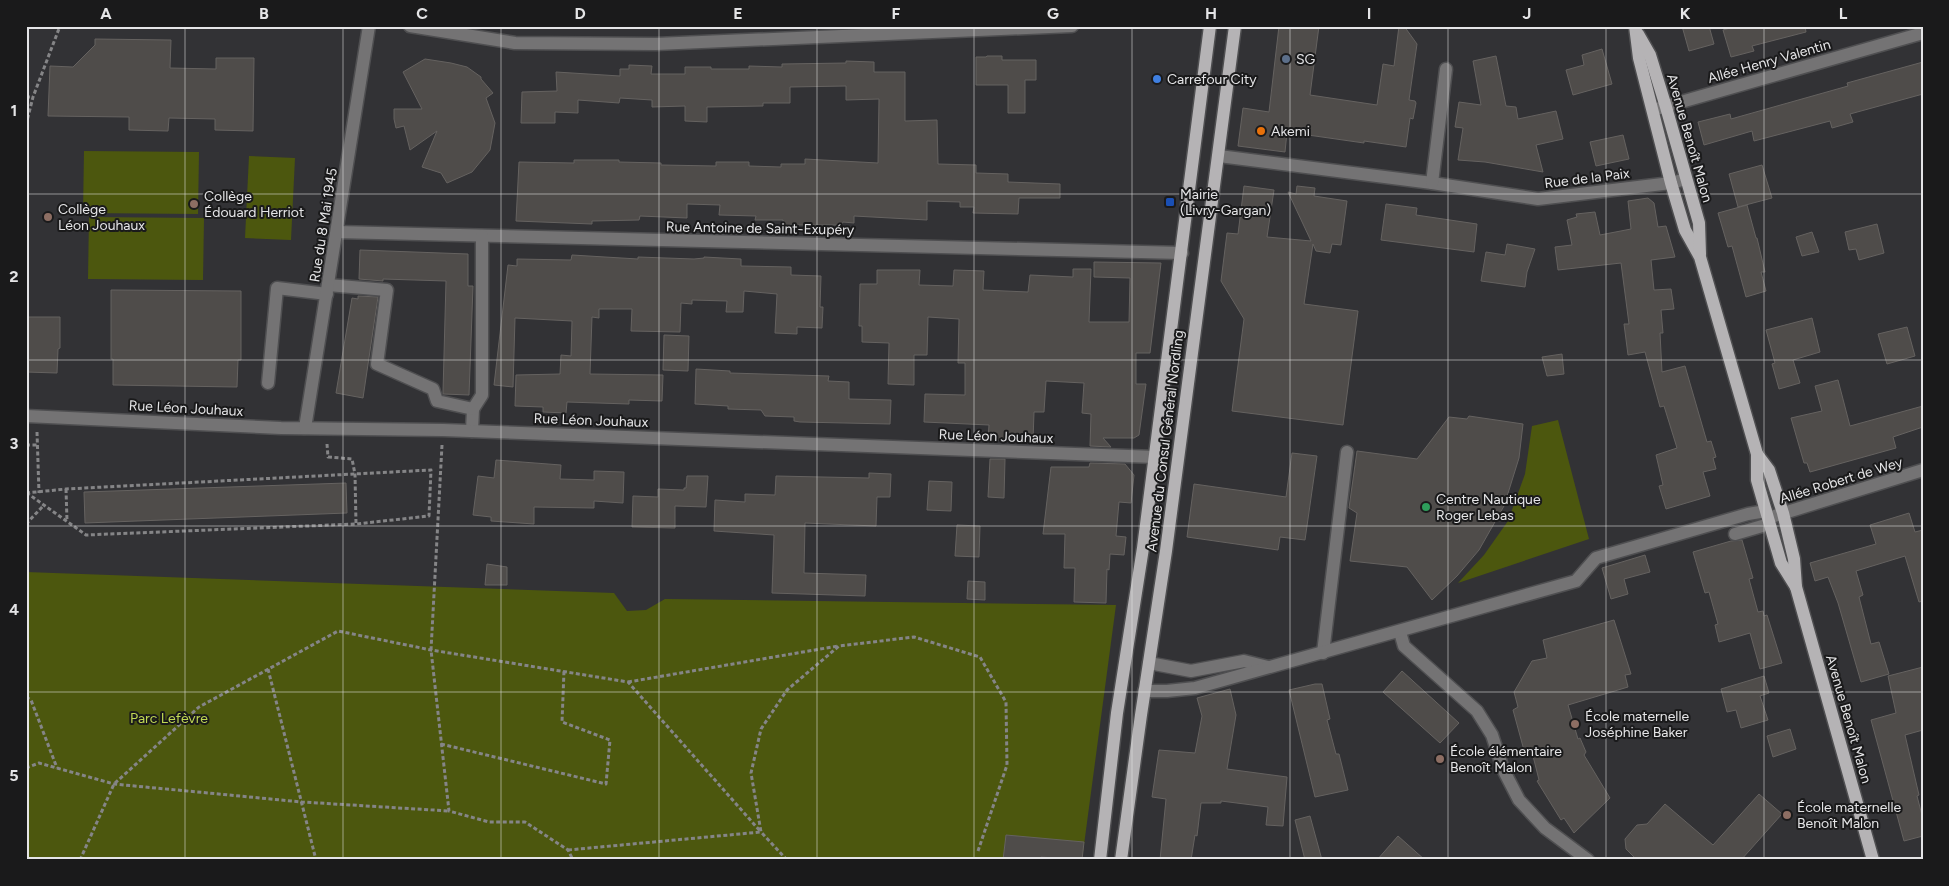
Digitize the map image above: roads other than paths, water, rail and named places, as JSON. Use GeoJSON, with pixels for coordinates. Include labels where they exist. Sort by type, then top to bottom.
{"type":"FeatureCollection","features":[{"type":"Feature","properties":{"kind":"main road","name":"Avenue du Consul Général Nordling"},"geometry":{"type":"LineString","coordinates":[[1100,860],[1117,713],[1143,548],[1210,26]]}},
{"type":"Feature","properties":{"kind":"main road","name":"Avenue du Consul Général Nordling"},"geometry":{"type":"LineString","coordinates":[[1121,860],[1219,156],[1235,26]]}},
{"type":"Feature","properties":{"kind":"main road","name":"Avenue Benoît Malon"},"geometry":{"type":"LineString","coordinates":[[1636,29],[1650,55],[1698,223],[1700,257],[1757,454],[1757,480],[1781,563],[1796,587]]}},
{"type":"Feature","properties":{"kind":"main road","name":"Avenue Benoît Malon"},"geometry":{"type":"LineString","coordinates":[[1636,29],[1639,58],[1671,183],[1685,230],[1700,257]]}},
{"type":"Feature","properties":{"kind":"main road","name":"Avenue Benoît Malon"},"geometry":{"type":"LineString","coordinates":[[1757,454],[1769,470],[1783,513],[1794,559],[1796,587],[1873,860]]}},
{"type":"Feature","properties":{"kind":"street","name":"Rue du 8 Mai 1945"},"geometry":{"type":"LineString","coordinates":[[305,428],[369,26]]}},
{"type":"Feature","properties":{"kind":"street"},"geometry":{"type":"LineString","coordinates":[[410,26],[525,43],[656,44],[1072,26]]}},
{"type":"Feature","properties":{"kind":"street","name":"Allée Henry Valentin"},"geometry":{"type":"LineString","coordinates":[[1653,110],[1923,33]]}},
{"type":"Feature","properties":{"kind":"street"},"geometry":{"type":"LineString","coordinates":[[1432,183],[1446,69]]}},
{"type":"Feature","properties":{"kind":"street","name":"Rue de la Paix"},"geometry":{"type":"LineString","coordinates":[[1219,156],[1432,183],[1538,199],[1671,183],[1686,179]]}},
{"type":"Feature","properties":{"kind":"street","name":"Rue Antoine de Saint-Exupéry"},"geometry":{"type":"LineString","coordinates":[[337,232],[1182,253]]}},
{"type":"Feature","properties":{"kind":"street"},"geometry":{"type":"LineString","coordinates":[[472,431],[473,410],[482,395],[482,236]]}},
{"type":"Feature","properties":{"kind":"street"},"geometry":{"type":"LineString","coordinates":[[268,383],[277,288],[387,290],[377,364],[433,390],[437,401],[473,410]]}},
{"type":"Feature","properties":{"kind":"street","name":"Rue Léon Jouhaux"},"geometry":{"type":"LineString","coordinates":[[26,416],[305,428],[443,430],[1155,457]]}},
{"type":"Feature","properties":{"kind":"street"},"geometry":{"type":"LineString","coordinates":[[1323,653],[1347,452]]}},
{"type":"Feature","properties":{"kind":"street","name":"Allée Robert de Wey"},"geometry":{"type":"LineString","coordinates":[[1768,518],[1923,470]]}},
{"type":"Feature","properties":{"kind":"street"},"geometry":{"type":"LineString","coordinates":[[1144,691],[1195,688],[1400,632],[1576,581],[1596,558],[1748,514],[1768,518]]}},
{"type":"Feature","properties":{"kind":"street"},"geometry":{"type":"LineString","coordinates":[[1735,534],[1768,518]]}},
{"type":"Feature","properties":{"kind":"street"},"geometry":{"type":"LineString","coordinates":[[1400,632],[1404,646],[1477,711],[1492,735],[1503,769],[1519,800],[1544,828],[1588,860]]}},
{"type":"Feature","properties":{"kind":"street"},"geometry":{"type":"LineString","coordinates":[[1149,663],[1191,671],[1244,661],[1268,667]]}},
{"type":"Feature","properties":{"kind":"place","name":"SG"},"geometry":{"type":"Point","coordinates":[1286,59]}},
{"type":"Feature","properties":{"kind":"place","name":"Carrefour City"},"geometry":{"type":"Point","coordinates":[1157,79]}},
{"type":"Feature","properties":{"kind":"place","name":"Akemi"},"geometry":{"type":"Point","coordinates":[1261,131]}},
{"type":"Feature","properties":{"kind":"place","name":"Mairie (Livry-Gargan)"},"geometry":{"type":"Point","coordinates":[1170,202]}},
{"type":"Feature","properties":{"kind":"place","name":"Collège Édouard Herriot"},"geometry":{"type":"Point","coordinates":[194,204]}},
{"type":"Feature","properties":{"kind":"place","name":"Collège Léon Jouhaux"},"geometry":{"type":"Point","coordinates":[48,217]}},
{"type":"Feature","properties":{"kind":"place","name":"Centre Nautique Roger Lebas"},"geometry":{"type":"Point","coordinates":[1426,507]}},
{"type":"Feature","properties":{"kind":"place","name":"École maternelle Joséphine Baker"},"geometry":{"type":"Point","coordinates":[1575,724]}},
{"type":"Feature","properties":{"kind":"place","name":"École élémentaire Benoît Malon"},"geometry":{"type":"Point","coordinates":[1440,759]}},
{"type":"Feature","properties":{"kind":"place","name":"École maternelle Benoît Malon"},"geometry":{"type":"Point","coordinates":[1787,815]}},
{"type":"Feature","properties":{"kind":"park label","name":"Parc Lefèvre"},"geometry":{"type":"Point","coordinates":[169,718]}}]}
